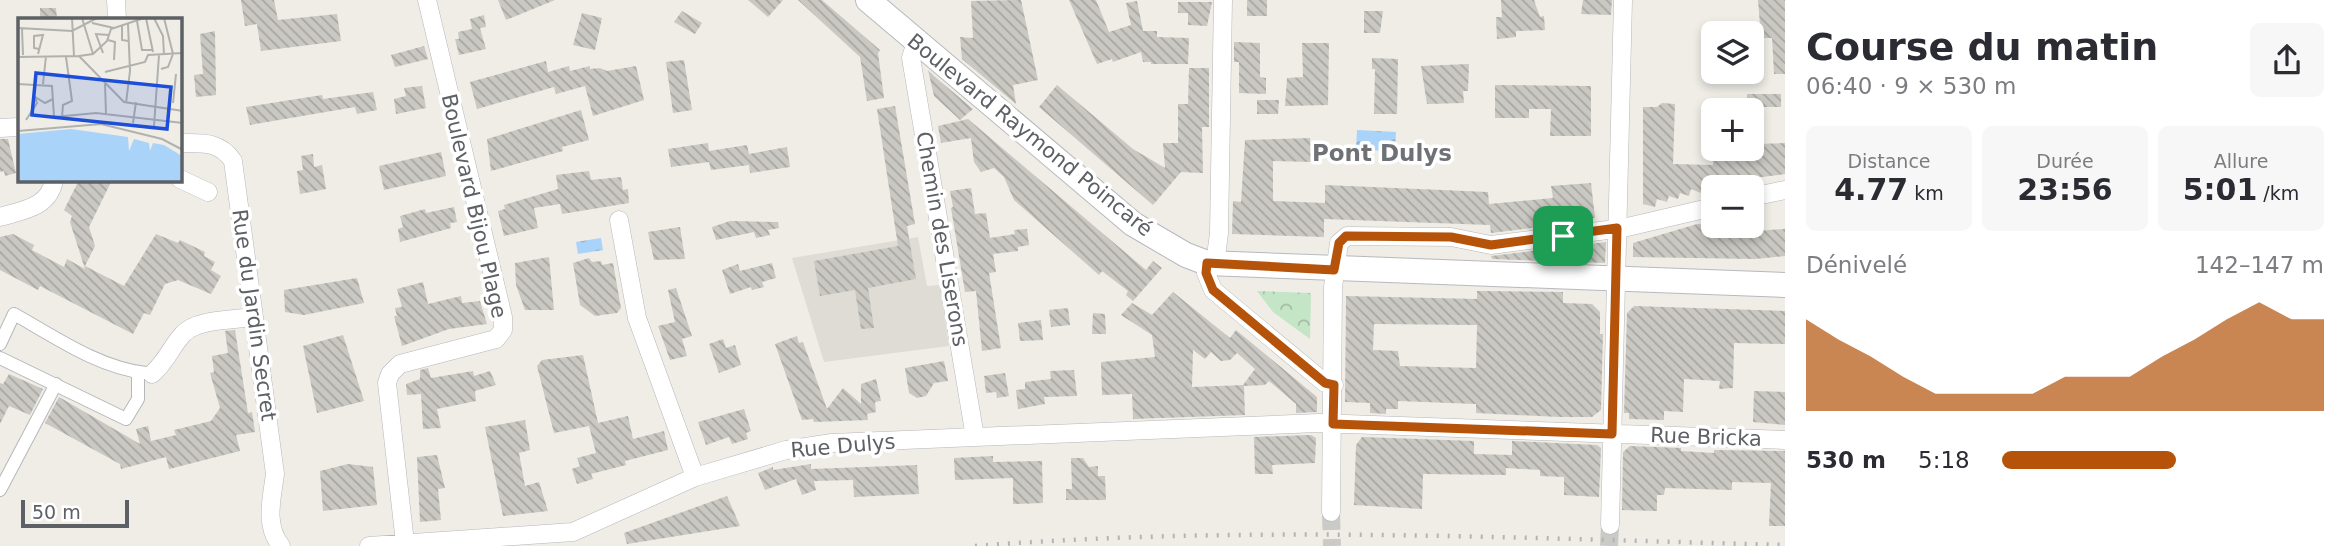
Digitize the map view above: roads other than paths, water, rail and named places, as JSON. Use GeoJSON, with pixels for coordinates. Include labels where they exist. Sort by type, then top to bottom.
{"type":"FeatureCollection","features":[{"type":"Feature","properties":{"kind":"main road","name":"Boulevard Raymond Poincaré"},"geometry":{"type":"LineString","coordinates":[[868,0],[1133,223],[1186,255],[1211,264],[1785,285]]}},
{"type":"Feature","properties":{"kind":"street"},"geometry":{"type":"LineString","coordinates":[[116,0],[117,18]]}},
{"type":"Feature","properties":{"kind":"street","name":"Boulevard Bijou Plage"},"geometry":{"type":"LineString","coordinates":[[405,543],[387,383],[390,374],[400,364],[496,339],[503,330],[503,317],[427,0]]}},
{"type":"Feature","properties":{"kind":"street"},"geometry":{"type":"LineString","coordinates":[[1223,0],[1219,233],[1206,273],[1213,290],[1325,383],[1334,385]]}},
{"type":"Feature","properties":{"kind":"street"},"geometry":{"type":"LineString","coordinates":[[1610,525],[1623,0]]}},
{"type":"Feature","properties":{"kind":"street","name":"Chemin des Liserons"},"geometry":{"type":"LineString","coordinates":[[916,42],[911,58],[975,437]]}},
{"type":"Feature","properties":{"kind":"street"},"geometry":{"type":"LineString","coordinates":[[0,128],[18,127]]}},
{"type":"Feature","properties":{"kind":"street","name":"Rue du Jardin Secret"},"geometry":{"type":"LineString","coordinates":[[182,143],[217,145],[227,151],[233,160],[275,474],[264,529],[281,546]]}},
{"type":"Feature","properties":{"kind":"street"},"geometry":{"type":"LineString","coordinates":[[182,180],[208,192]]}},
{"type":"Feature","properties":{"kind":"street"},"geometry":{"type":"LineString","coordinates":[[50,211],[53,186]]}},
{"type":"Feature","properties":{"kind":"street"},"geometry":{"type":"LineString","coordinates":[[0,217],[39,205],[53,186]]}},
{"type":"Feature","properties":{"kind":"street"},"geometry":{"type":"LineString","coordinates":[[1764,194],[1785,190]]}},
{"type":"Feature","properties":{"kind":"street"},"geometry":{"type":"LineString","coordinates":[[1331,512],[1334,270],[1339,243],[1346,236],[1451,237],[1491,245],[1617,228],[1701,209]]}},
{"type":"Feature","properties":{"kind":"street"},"geometry":{"type":"LineString","coordinates":[[619,220],[637,318],[695,477]]}},
{"type":"Feature","properties":{"kind":"street"},"geometry":{"type":"LineString","coordinates":[[0,344],[14,314],[97,359],[128,372],[145,373],[165,362],[185,330],[202,324],[253,317]]}},
{"type":"Feature","properties":{"kind":"street"},"geometry":{"type":"LineString","coordinates":[[0,358],[126,419],[138,400],[145,373]]}},
{"type":"Feature","properties":{"kind":"street"},"geometry":{"type":"LineString","coordinates":[[0,490],[56,384]]}},
{"type":"Feature","properties":{"kind":"street","name":"Rue Dulys"},"geometry":{"type":"LineString","coordinates":[[369,546],[573,532],[695,477],[786,450],[832,443],[1333,424]]}},
{"type":"Feature","properties":{"kind":"street","name":"Rue Bricka"},"geometry":{"type":"LineString","coordinates":[[1333,424],[1785,440]]}},
{"type":"Feature","properties":{"kind":"water"},"geometry":{"type":"Polygon","coordinates":[[[1357,130],[1396,132],[1395,151],[1356,150],[1357,130]]]}},
{"type":"Feature","properties":{"kind":"water"},"geometry":{"type":"Polygon","coordinates":[[[601,238],[603,250],[578,254],[576,242],[601,238]]]}},
{"type":"Feature","properties":{"kind":"tunnel"},"geometry":{"type":"LineString","coordinates":[[1331,512],[1332,546]]}},
{"type":"Feature","properties":{"kind":"tunnel"},"geometry":{"type":"LineString","coordinates":[[1609,546],[1610,525]]}},
{"type":"Feature","properties":{"kind":"railway"},"geometry":{"type":"LineString","coordinates":[[975,546],[1177,536],[1279,535],[1785,545]]}},
{"type":"Feature","properties":{"kind":"district","name":"Pont Dulys"},"geometry":{"type":"Point","coordinates":[1382,153]}}]}
